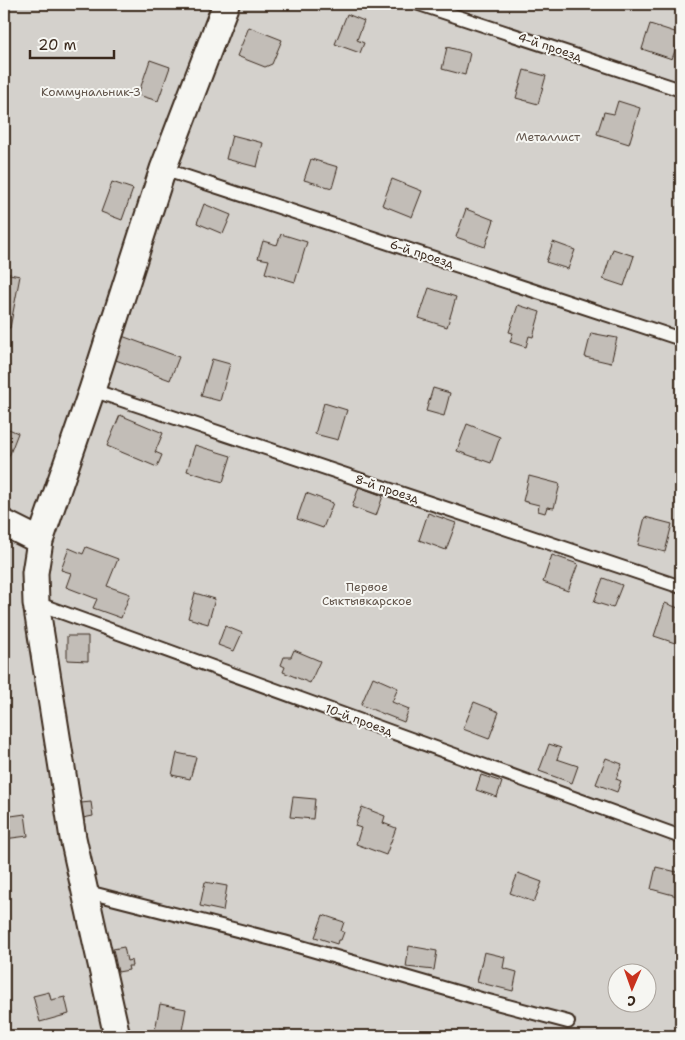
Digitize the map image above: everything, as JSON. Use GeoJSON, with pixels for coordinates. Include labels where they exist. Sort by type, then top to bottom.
{"type":"FeatureCollection","features":[{"type":"Feature","properties":{"kind":"street"},"geometry":{"type":"LineString","coordinates":[[117,1036],[73,838],[36,603],[35,573],[40,541],[164,170],[226,4]]}},
{"type":"Feature","properties":{"kind":"street"},"geometry":{"type":"LineString","coordinates":[[4,523],[40,541]]}},
{"type":"Feature","properties":{"kind":"lane","name":"4-й проезд"},"geometry":{"type":"LineString","coordinates":[[419,4],[681,90]]}},
{"type":"Feature","properties":{"kind":"lane","name":"6-й проезд"},"geometry":{"type":"LineString","coordinates":[[164,170],[681,340]]}},
{"type":"Feature","properties":{"kind":"lane","name":"8-й проезд"},"geometry":{"type":"LineString","coordinates":[[92,390],[681,587]]}},
{"type":"Feature","properties":{"kind":"lane","name":"10-й проезд"},"geometry":{"type":"LineString","coordinates":[[36,603],[681,837]]}},
{"type":"Feature","properties":{"kind":"lane"},"geometry":{"type":"LineString","coordinates":[[84,891],[284,942],[568,1022]]}},
{"type":"Feature","properties":{"kind":"green space","name":"Первое Сыктывкарское"},"geometry":{"type":"Polygon","coordinates":[[[4,4],[681,4],[681,1036],[4,1036],[4,4]]]}},
{"type":"Feature","properties":{"kind":"building"},"geometry":{"type":"Polygon","coordinates":[[[347,14],[364,21],[357,40],[364,43],[360,53],[335,44],[347,14]]]}},
{"type":"Feature","properties":{"kind":"building"},"geometry":{"type":"Polygon","coordinates":[[[650,24],[681,34],[672,59],[642,49],[650,24]]]}},
{"type":"Feature","properties":{"kind":"building"},"geometry":{"type":"Polygon","coordinates":[[[249,27],[282,40],[272,64],[265,67],[237,56],[249,27]]]}},
{"type":"Feature","properties":{"kind":"building"},"geometry":{"type":"Polygon","coordinates":[[[447,47],[470,53],[465,75],[442,69],[447,47]]]}},
{"type":"Feature","properties":{"kind":"building"},"geometry":{"type":"Polygon","coordinates":[[[150,60],[170,67],[158,101],[138,95],[150,60]]]}},
{"type":"Feature","properties":{"kind":"building"},"geometry":{"type":"Polygon","coordinates":[[[524,70],[546,76],[538,104],[516,98],[524,70]]]}},
{"type":"Feature","properties":{"kind":"building"},"geometry":{"type":"Polygon","coordinates":[[[618,101],[640,108],[629,144],[597,134],[604,112],[614,114],[618,101]]]}},
{"type":"Feature","properties":{"kind":"building"},"geometry":{"type":"Polygon","coordinates":[[[232,135],[263,143],[257,167],[226,159],[232,135]]]}},
{"type":"Feature","properties":{"kind":"building"},"geometry":{"type":"Polygon","coordinates":[[[311,159],[338,167],[332,188],[304,180],[311,159]]]}},
{"type":"Feature","properties":{"kind":"building"},"geometry":{"type":"Polygon","coordinates":[[[392,179],[422,191],[412,217],[382,205],[392,179]]]}},
{"type":"Feature","properties":{"kind":"building"},"geometry":{"type":"Polygon","coordinates":[[[112,182],[133,189],[122,220],[101,212],[112,182]]]}},
{"type":"Feature","properties":{"kind":"building"},"geometry":{"type":"Polygon","coordinates":[[[204,204],[231,215],[223,234],[197,223],[204,204]]]}},
{"type":"Feature","properties":{"kind":"building"},"geometry":{"type":"Polygon","coordinates":[[[466,209],[494,220],[485,247],[456,237],[466,209]]]}},
{"type":"Feature","properties":{"kind":"building"},"geometry":{"type":"Polygon","coordinates":[[[281,234],[307,242],[295,282],[265,273],[269,260],[258,258],[263,241],[277,245],[281,234]]]}},
{"type":"Feature","properties":{"kind":"building"},"geometry":{"type":"Polygon","coordinates":[[[553,242],[575,250],[568,269],[546,262],[553,242]]]}},
{"type":"Feature","properties":{"kind":"building"},"geometry":{"type":"Polygon","coordinates":[[[613,249],[634,256],[624,286],[603,279],[613,249]]]}},
{"type":"Feature","properties":{"kind":"building"},"geometry":{"type":"Polygon","coordinates":[[[4,273],[20,276],[10,328],[4,327],[4,273]]]}},
{"type":"Feature","properties":{"kind":"building"},"geometry":{"type":"Polygon","coordinates":[[[429,288],[456,297],[447,327],[419,318],[429,288]]]}},
{"type":"Feature","properties":{"kind":"building"},"geometry":{"type":"Polygon","coordinates":[[[518,305],[540,312],[533,337],[529,336],[526,347],[510,342],[513,333],[509,332],[518,305]]]}},
{"type":"Feature","properties":{"kind":"building"},"geometry":{"type":"Polygon","coordinates":[[[591,333],[617,338],[611,363],[585,357],[591,333]]]}},
{"type":"Feature","properties":{"kind":"building"},"geometry":{"type":"Polygon","coordinates":[[[122,336],[179,357],[170,380],[113,359],[122,336]]]}},
{"type":"Feature","properties":{"kind":"building"},"geometry":{"type":"Polygon","coordinates":[[[212,359],[230,364],[220,401],[201,396],[212,359]]]}},
{"type":"Feature","properties":{"kind":"building"},"geometry":{"type":"Polygon","coordinates":[[[433,388],[450,393],[444,416],[426,411],[433,388]]]}},
{"type":"Feature","properties":{"kind":"building"},"geometry":{"type":"Polygon","coordinates":[[[324,403],[347,410],[338,440],[315,434],[324,403]]]}},
{"type":"Feature","properties":{"kind":"building"},"geometry":{"type":"Polygon","coordinates":[[[120,415],[163,433],[155,452],[162,455],[157,467],[107,446],[120,415]]]}},
{"type":"Feature","properties":{"kind":"building"},"geometry":{"type":"Polygon","coordinates":[[[467,424],[500,437],[491,463],[457,451],[467,424]]]}},
{"type":"Feature","properties":{"kind":"building"},"geometry":{"type":"Polygon","coordinates":[[[4,427],[18,433],[4,469],[4,427]]]}},
{"type":"Feature","properties":{"kind":"building"},"geometry":{"type":"Polygon","coordinates":[[[195,445],[231,456],[223,482],[187,471],[195,445]]]}},
{"type":"Feature","properties":{"kind":"building"},"geometry":{"type":"Polygon","coordinates":[[[529,476],[560,484],[554,508],[547,507],[545,513],[538,511],[539,505],[523,501],[529,476]]]}},
{"type":"Feature","properties":{"kind":"building"},"geometry":{"type":"Polygon","coordinates":[[[359,487],[383,496],[376,516],[352,507],[359,487]]]}},
{"type":"Feature","properties":{"kind":"building"},"geometry":{"type":"Polygon","coordinates":[[[306,493],[333,503],[323,528],[297,519],[306,493]]]}},
{"type":"Feature","properties":{"kind":"building"},"geometry":{"type":"Polygon","coordinates":[[[428,513],[456,523],[446,550],[419,540],[428,513]]]}},
{"type":"Feature","properties":{"kind":"building"},"geometry":{"type":"Polygon","coordinates":[[[645,517],[672,524],[665,552],[638,545],[645,517]]]}},
{"type":"Feature","properties":{"kind":"building"},"geometry":{"type":"Polygon","coordinates":[[[86,547],[118,559],[107,586],[130,594],[121,618],[93,608],[97,599],[66,587],[71,573],[61,570],[69,548],[83,554],[86,547]]]}},
{"type":"Feature","properties":{"kind":"building"},"geometry":{"type":"Polygon","coordinates":[[[552,555],[578,564],[568,591],[543,582],[552,555]]]}},
{"type":"Feature","properties":{"kind":"building"},"geometry":{"type":"Polygon","coordinates":[[[603,578],[622,585],[613,608],[594,602],[603,578]]]}},
{"type":"Feature","properties":{"kind":"building"},"geometry":{"type":"Polygon","coordinates":[[[195,593],[215,599],[208,624],[188,618],[195,593]]]}},
{"type":"Feature","properties":{"kind":"building"},"geometry":{"type":"Polygon","coordinates":[[[665,603],[681,609],[681,639],[677,638],[675,643],[654,636],[665,603]]]}},
{"type":"Feature","properties":{"kind":"building"},"geometry":{"type":"Polygon","coordinates":[[[225,626],[242,633],[234,651],[218,645],[225,626]]]}},
{"type":"Feature","properties":{"kind":"building"},"geometry":{"type":"Polygon","coordinates":[[[67,636],[88,636],[88,661],[67,660],[67,636]]]}},
{"type":"Feature","properties":{"kind":"building"},"geometry":{"type":"Polygon","coordinates":[[[294,650],[320,661],[310,683],[283,672],[285,667],[281,665],[284,657],[291,657],[294,650]]]}},
{"type":"Feature","properties":{"kind":"building"},"geometry":{"type":"Polygon","coordinates":[[[373,677],[398,688],[392,702],[409,709],[404,722],[361,705],[373,677]]]}},
{"type":"Feature","properties":{"kind":"building"},"geometry":{"type":"Polygon","coordinates":[[[474,702],[499,712],[489,739],[463,729],[474,702]]]}},
{"type":"Feature","properties":{"kind":"building"},"geometry":{"type":"Polygon","coordinates":[[[549,744],[561,748],[557,759],[578,766],[572,783],[539,771],[549,744]]]}},
{"type":"Feature","properties":{"kind":"building"},"geometry":{"type":"Polygon","coordinates":[[[177,753],[196,757],[190,779],[172,775],[177,753]]]}},
{"type":"Feature","properties":{"kind":"building"},"geometry":{"type":"Polygon","coordinates":[[[606,758],[622,764],[616,779],[621,781],[617,792],[596,784],[606,758]]]}},
{"type":"Feature","properties":{"kind":"building"},"geometry":{"type":"Polygon","coordinates":[[[481,775],[502,782],[497,797],[476,790],[481,775]]]}},
{"type":"Feature","properties":{"kind":"building"},"geometry":{"type":"Polygon","coordinates":[[[293,797],[315,799],[313,819],[290,817],[293,797]]]}},
{"type":"Feature","properties":{"kind":"building"},"geometry":{"type":"Polygon","coordinates":[[[91,802],[93,816],[83,818],[81,803],[91,802]]]}},
{"type":"Feature","properties":{"kind":"building"},"geometry":{"type":"Polygon","coordinates":[[[362,807],[385,816],[383,823],[396,828],[386,855],[356,844],[361,828],[355,826],[362,807]]]}},
{"type":"Feature","properties":{"kind":"building"},"geometry":{"type":"Polygon","coordinates":[[[25,814],[28,836],[4,839],[4,817],[25,814]]]}},
{"type":"Feature","properties":{"kind":"building"},"geometry":{"type":"Polygon","coordinates":[[[656,867],[681,873],[677,896],[651,889],[656,867]]]}},
{"type":"Feature","properties":{"kind":"building"},"geometry":{"type":"Polygon","coordinates":[[[518,873],[542,882],[534,902],[510,893],[518,873]]]}},
{"type":"Feature","properties":{"kind":"building"},"geometry":{"type":"Polygon","coordinates":[[[205,882],[227,886],[223,911],[200,906],[205,882]]]}},
{"type":"Feature","properties":{"kind":"building"},"geometry":{"type":"Polygon","coordinates":[[[323,915],[344,922],[341,931],[344,932],[337,944],[315,937],[323,915]]]}},
{"type":"Feature","properties":{"kind":"building"},"geometry":{"type":"Polygon","coordinates":[[[409,946],[437,951],[434,970],[406,967],[409,946]]]}},
{"type":"Feature","properties":{"kind":"building"},"geometry":{"type":"Polygon","coordinates":[[[124,947],[127,961],[131,960],[132,966],[128,966],[129,970],[118,972],[113,949],[124,947]]]}},
{"type":"Feature","properties":{"kind":"building"},"geometry":{"type":"Polygon","coordinates":[[[484,952],[505,957],[503,968],[517,972],[513,991],[477,982],[484,952]]]}},
{"type":"Feature","properties":{"kind":"building"},"geometry":{"type":"Polygon","coordinates":[[[49,992],[51,1000],[65,997],[69,1014],[40,1022],[33,996],[49,992]]]}},
{"type":"Feature","properties":{"kind":"building"},"geometry":{"type":"Polygon","coordinates":[[[160,1004],[186,1009],[181,1036],[154,1036],[160,1004]]]}},
{"type":"Feature","properties":{"kind":"building"},"geometry":{"type":"Polygon","coordinates":[[[280,1030],[300,1036],[279,1036],[280,1030]]]}},
{"type":"Feature","properties":{"kind":"park label","name":"Коммунальник-3"},"geometry":{"type":"Point","coordinates":[91,92]}},
{"type":"Feature","properties":{"kind":"park label","name":"Металлист"},"geometry":{"type":"Point","coordinates":[548,137]}}]}
